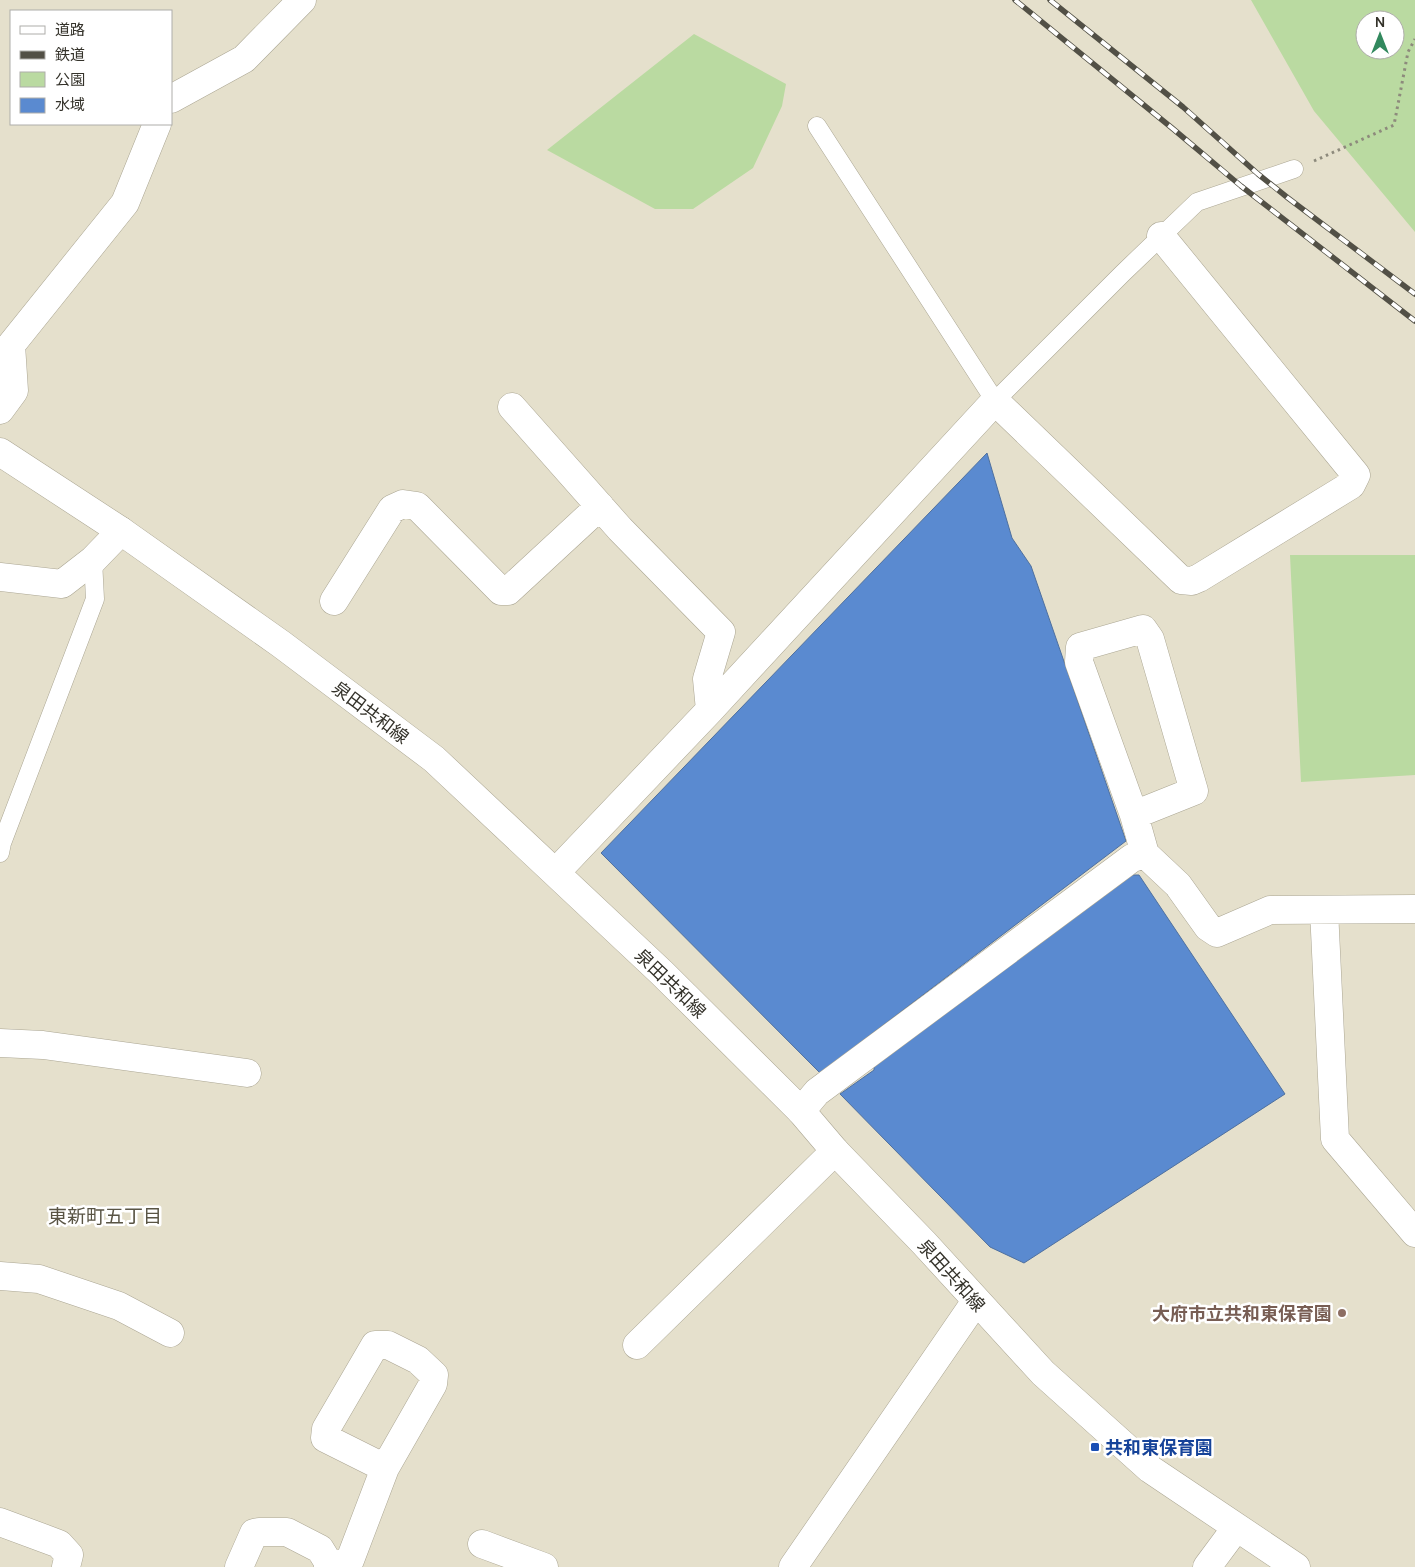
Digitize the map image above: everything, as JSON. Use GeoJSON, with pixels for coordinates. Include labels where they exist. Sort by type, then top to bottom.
{"type":"FeatureCollection","features":[{"type":"Feature","properties":{"kind":"street"},"geometry":{"type":"LineString","coordinates":[[172,98],[244,59],[302,0]]}},
{"type":"Feature","properties":{"kind":"street"},"geometry":{"type":"LineString","coordinates":[[0,410],[14,391],[11,345],[125,202],[158,125]]}},
{"type":"Feature","properties":{"kind":"street"},"geometry":{"type":"LineString","coordinates":[[556,872],[710,710],[996,401],[1182,580],[1192,581],[1199,578],[1350,486],[1356,474],[1161,236]]}},
{"type":"Feature","properties":{"kind":"street"},"geometry":{"type":"LineString","coordinates":[[512,407],[620,528],[722,632],[707,679],[710,710]]}},
{"type":"Feature","properties":{"kind":"street","name":"泉田共和線"},"geometry":{"type":"LineString","coordinates":[[0,452],[121,531],[282,644],[434,759],[662,973],[801,1111],[1043,1373],[1150,1469],[1296,1567]]}},
{"type":"Feature","properties":{"kind":"street"},"geometry":{"type":"LineString","coordinates":[[334,601],[392,509],[403,504],[417,506],[501,591],[508,591],[600,506]]}},
{"type":"Feature","properties":{"kind":"street"},"geometry":{"type":"LineString","coordinates":[[0,577],[62,584],[93,560],[121,531]]}},
{"type":"Feature","properties":{"kind":"street"},"geometry":{"type":"LineString","coordinates":[[1134,815],[1194,791],[1150,639],[1143,629],[1080,647],[1079,662],[1134,815],[1145,854],[1178,885],[1208,927],[1217,933],[1270,910],[1415,909]]}},
{"type":"Feature","properties":{"kind":"street"},"geometry":{"type":"LineString","coordinates":[[801,1111],[817,1092],[1132,858],[1145,854]]}},
{"type":"Feature","properties":{"kind":"street"},"geometry":{"type":"LineString","coordinates":[[1324,910],[1335,1140],[1415,1233]]}},
{"type":"Feature","properties":{"kind":"street"},"geometry":{"type":"LineString","coordinates":[[0,1043],[43,1045],[247,1073]]}},
{"type":"Feature","properties":{"kind":"street"},"geometry":{"type":"LineString","coordinates":[[637,1345],[836,1151]]}},
{"type":"Feature","properties":{"kind":"street"},"geometry":{"type":"LineString","coordinates":[[0,1276],[38,1278],[120,1306],[170,1333]]}},
{"type":"Feature","properties":{"kind":"street"},"geometry":{"type":"LineString","coordinates":[[793,1567],[976,1302]]}},
{"type":"Feature","properties":{"kind":"street"},"geometry":{"type":"LineString","coordinates":[[335,1567],[350,1560],[385,1468],[433,1384],[434,1375],[418,1360],[388,1345],[375,1345],[326,1429],[325,1438],[385,1468]]}},
{"type":"Feature","properties":{"kind":"street"},"geometry":{"type":"LineString","coordinates":[[0,1522],[59,1544],[69,1555],[66,1567]]}},
{"type":"Feature","properties":{"kind":"street"},"geometry":{"type":"LineString","coordinates":[[1207,1567],[1236,1528]]}},
{"type":"Feature","properties":{"kind":"street"},"geometry":{"type":"LineString","coordinates":[[239,1567],[254,1533],[260,1532],[287,1532],[320,1549],[328,1562],[328,1567]]}},
{"type":"Feature","properties":{"kind":"street"},"geometry":{"type":"LineString","coordinates":[[482,1544],[544,1567]]}},
{"type":"Feature","properties":{"kind":"lane"},"geometry":{"type":"LineString","coordinates":[[817,126],[996,401],[1197,202],[1294,169]]}},
{"type":"Feature","properties":{"kind":"lane"},"geometry":{"type":"LineString","coordinates":[[0,854],[2,843],[95,599],[93,560]]}},
{"type":"Feature","properties":{"kind":"path"},"geometry":{"type":"LineString","coordinates":[[1294,169],[1394,125],[1408,52],[1415,39]]}},
{"type":"Feature","properties":{"kind":"green space"},"geometry":{"type":"Polygon","coordinates":[[[1251,0],[1415,0],[1415,232],[1314,111],[1251,0]]]}},
{"type":"Feature","properties":{"kind":"green space"},"geometry":{"type":"Polygon","coordinates":[[[694,34],[786,84],[782,106],[753,168],[693,209],[655,209],[547,150],[694,34]]]}},
{"type":"Feature","properties":{"kind":"green space"},"geometry":{"type":"Polygon","coordinates":[[[1290,555],[1415,555],[1415,775],[1301,782],[1290,555]]]}},
{"type":"Feature","properties":{"kind":"water"},"geometry":{"type":"Polygon","coordinates":[[[987,453],[1012,538],[1031,566],[1126,841],[820,1073],[601,853],[987,453]]]}},
{"type":"Feature","properties":{"kind":"water"},"geometry":{"type":"Polygon","coordinates":[[[1122,875],[1139,875],[1285,1094],[1024,1263],[990,1247],[840,1094],[874,1070],[874,1058],[1122,875]]]}},
{"type":"Feature","properties":{"kind":"railway"},"geometry":{"type":"LineString","coordinates":[[1015,0],[1241,186],[1415,321]]}},
{"type":"Feature","properties":{"kind":"railway"},"geometry":{"type":"LineString","coordinates":[[1050,0],[1183,107],[1258,174],[1415,294]]}},
{"type":"Feature","properties":{"kind":"place","name":"大府市立共和東保育園"},"geometry":{"type":"Point","coordinates":[1342,1313]}},
{"type":"Feature","properties":{"kind":"place","name":"共和東保育園"},"geometry":{"type":"Point","coordinates":[1095,1447]}},
{"type":"Feature","properties":{"kind":"district","name":"東新町五丁目"},"geometry":{"type":"Point","coordinates":[105,1216]}}]}
